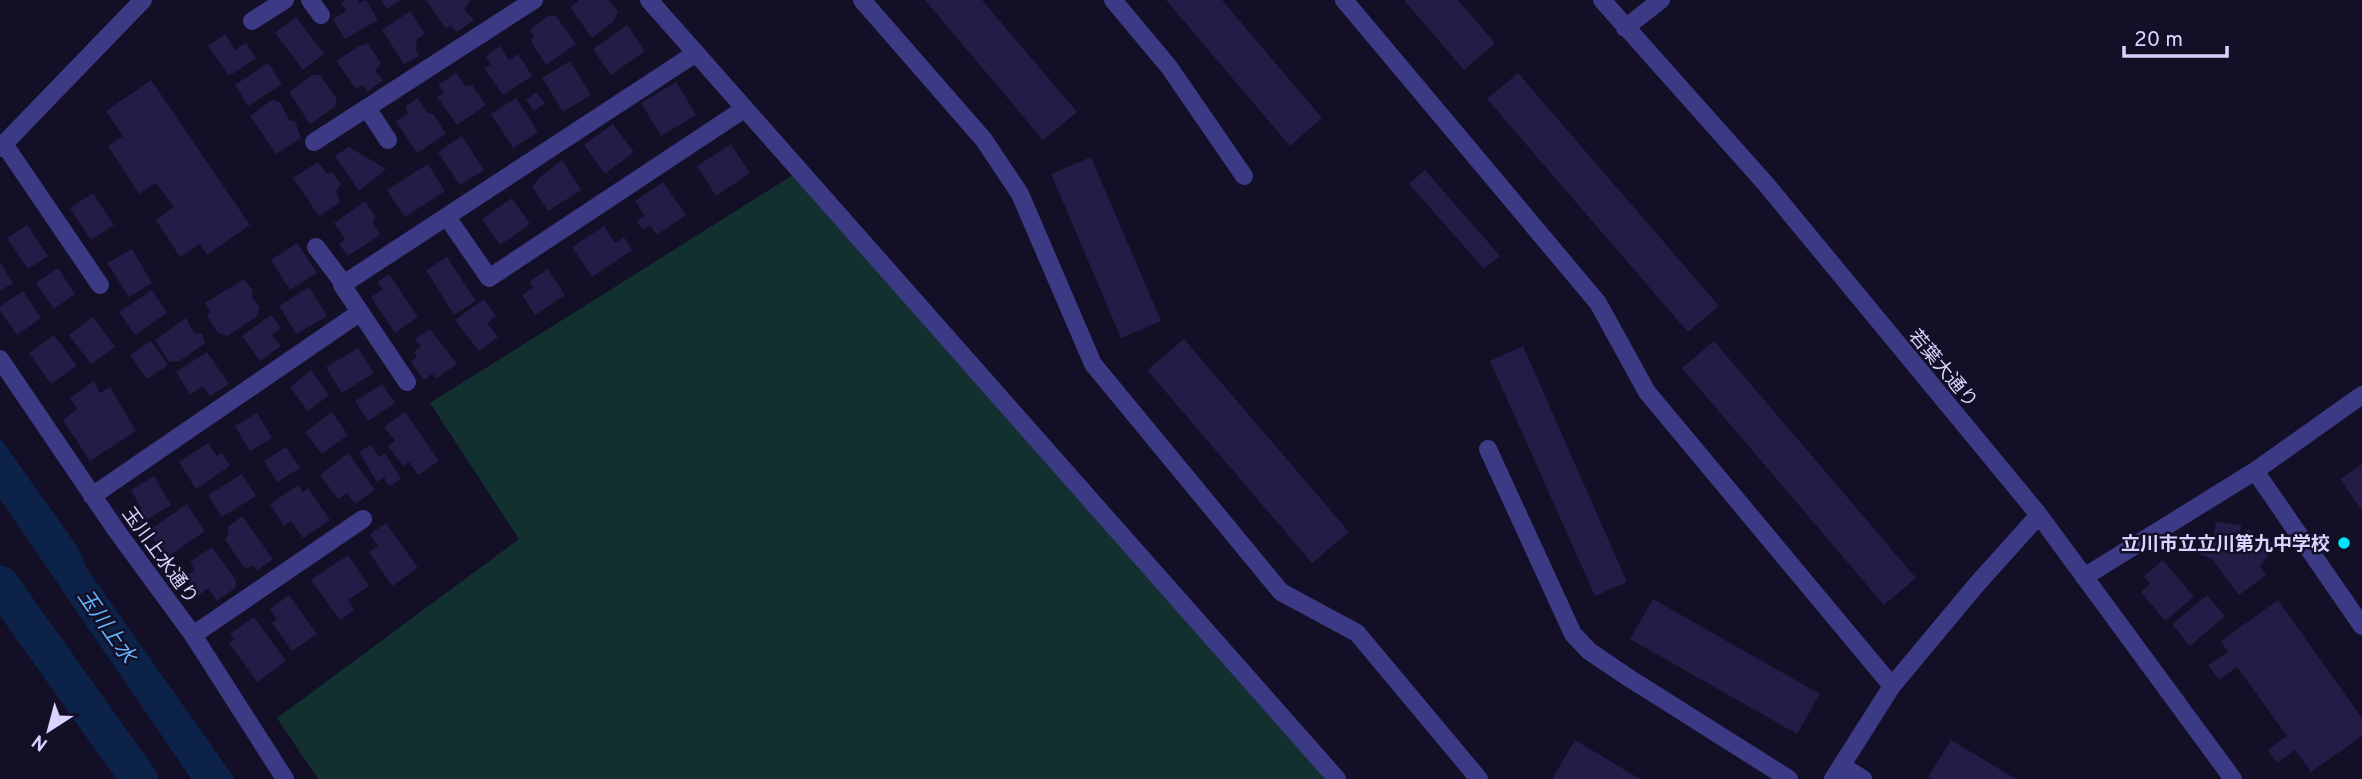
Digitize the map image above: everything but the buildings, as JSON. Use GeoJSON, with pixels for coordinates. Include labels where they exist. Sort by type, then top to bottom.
{"type":"FeatureCollection","features":[{"type":"Feature","properties":{"kind":"street"},"geometry":{"type":"LineString","coordinates":[[100,285],[2,146],[143,0]]}},
{"type":"Feature","properties":{"kind":"street"},"geometry":{"type":"LineString","coordinates":[[252,22],[285,0]]}},
{"type":"Feature","properties":{"kind":"street"},"geometry":{"type":"LineString","coordinates":[[310,0],[321,15]]}},
{"type":"Feature","properties":{"kind":"street"},"geometry":{"type":"LineString","coordinates":[[314,142],[534,0]]}},
{"type":"Feature","properties":{"kind":"street"},"geometry":{"type":"LineString","coordinates":[[649,0],[1337,779]]}},
{"type":"Feature","properties":{"kind":"street"},"geometry":{"type":"LineString","coordinates":[[863,0],[984,140],[1020,194],[1093,364],[1281,593],[1357,633],[1479,779]]}},
{"type":"Feature","properties":{"kind":"street"},"geometry":{"type":"LineString","coordinates":[[1112,0],[1169,67],[1244,176]]}},
{"type":"Feature","properties":{"kind":"street"},"geometry":{"type":"LineString","coordinates":[[1345,0],[1598,303],[1647,392],[1892,686]]}},
{"type":"Feature","properties":{"kind":"street","name":"若葉大通り"},"geometry":{"type":"LineString","coordinates":[[1602,0],[1765,183],[2039,515],[2234,779]]}},
{"type":"Feature","properties":{"kind":"street"},"geometry":{"type":"LineString","coordinates":[[1625,27],[1661,0]]}},
{"type":"Feature","properties":{"kind":"street"},"geometry":{"type":"LineString","coordinates":[[344,284],[696,53]]}},
{"type":"Feature","properties":{"kind":"street"},"geometry":{"type":"LineString","coordinates":[[367,108],[388,140]]}},
{"type":"Feature","properties":{"kind":"street"},"geometry":{"type":"LineString","coordinates":[[447,217],[489,278],[744,109]]}},
{"type":"Feature","properties":{"kind":"street"},"geometry":{"type":"LineString","coordinates":[[316,247],[344,284],[342,285],[359,313],[407,382]]}},
{"type":"Feature","properties":{"kind":"street"},"geometry":{"type":"LineString","coordinates":[[92,496],[359,313]]}},
{"type":"Feature","properties":{"kind":"street","name":"玉川上水通り"},"geometry":{"type":"LineString","coordinates":[[0,359],[92,496],[193,635],[285,779]]}},
{"type":"Feature","properties":{"kind":"street"},"geometry":{"type":"LineString","coordinates":[[2084,577],[2255,471],[2362,395]]}},
{"type":"Feature","properties":{"kind":"street"},"geometry":{"type":"LineString","coordinates":[[1488,449],[1573,634],[1590,651],[1629,678],[1789,779]]}},
{"type":"Feature","properties":{"kind":"street"},"geometry":{"type":"LineString","coordinates":[[2255,471],[2362,626]]}},
{"type":"Feature","properties":{"kind":"street"},"geometry":{"type":"LineString","coordinates":[[1863,779],[1838,773],[1892,686],[2039,515]]}},
{"type":"Feature","properties":{"kind":"street"},"geometry":{"type":"LineString","coordinates":[[193,635],[363,519]]}},
{"type":"Feature","properties":{"kind":"green space"},"geometry":{"type":"Polygon","coordinates":[[[793,175],[1327,779],[318,779],[277,718],[519,539],[430,403],[793,175]]]}},
{"type":"Feature","properties":{"kind":"water","name":"玉川上水"},"geometry":{"type":"Polygon","coordinates":[[[0,438],[77,546],[87,569],[235,779],[191,779],[0,499],[0,438]]]}},
{"type":"Feature","properties":{"kind":"waterway"},"geometry":{"type":"LineString","coordinates":[[0,584],[139,779]]}},
{"type":"Feature","properties":{"kind":"place","name":"立川市立立川第九中学校"},"geometry":{"type":"Point","coordinates":[2344,543]}}]}
